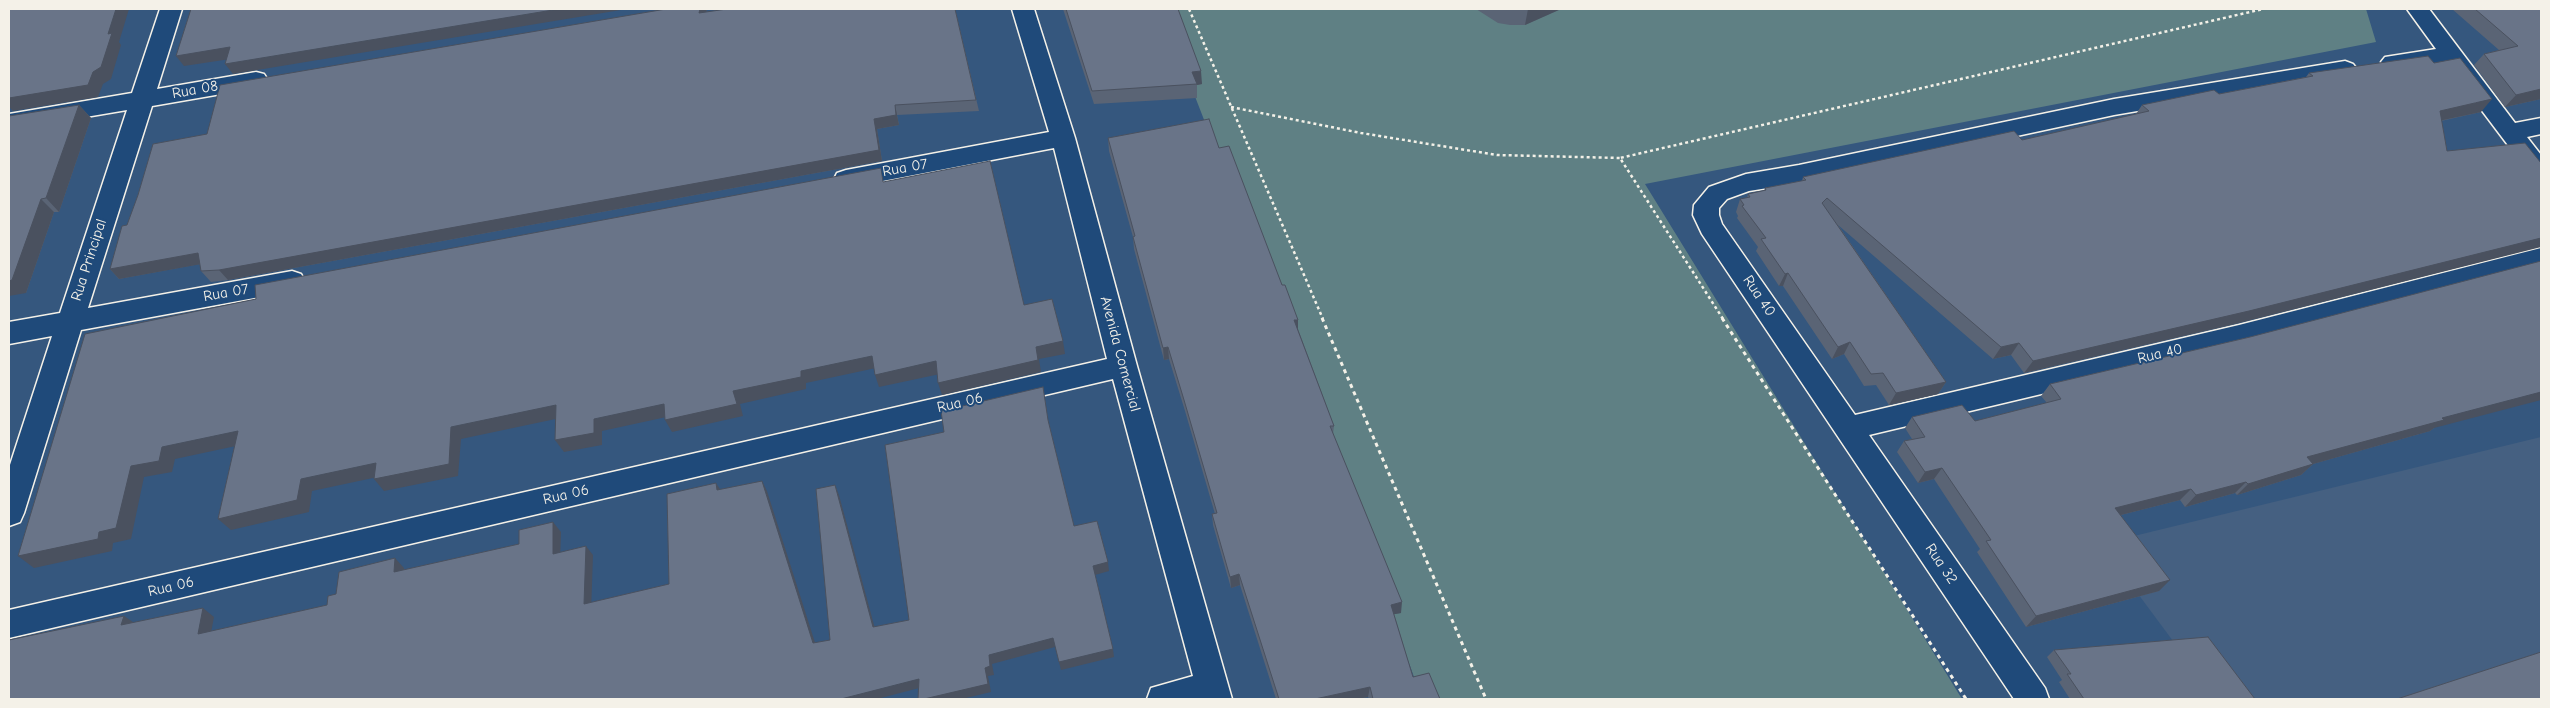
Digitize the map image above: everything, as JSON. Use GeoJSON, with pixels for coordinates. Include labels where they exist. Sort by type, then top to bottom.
{"type":"FeatureCollection","features":[{"type":"Feature","properties":{"kind":"street","name":"Rua Principal"},"geometry":{"type":"LineString","coordinates":[[9,512],[170,9]]}},
{"type":"Feature","properties":{"kind":"street","name":"Avenida Comercial"},"geometry":{"type":"LineString","coordinates":[[1023,9],[1063,138],[1123,366],[1214,693]]}},
{"type":"Feature","properties":{"kind":"street"},"geometry":{"type":"LineString","coordinates":[[2418,9],[2509,132],[2541,171]]}},
{"type":"Feature","properties":{"kind":"street","name":"Rua 40"},"geometry":{"type":"LineString","coordinates":[[2453,55],[2254,82],[2114,107],[1799,174],[1746,183],[1718,193],[1707,205],[1706,215],[1711,227],[1850,428],[2239,336],[2541,258]]}},
{"type":"Feature","properties":{"kind":"street","name":"Rua 08"},"geometry":{"type":"LineString","coordinates":[[9,122],[278,76]]}},
{"type":"Feature","properties":{"kind":"street"},"geometry":{"type":"LineString","coordinates":[[2509,132],[2541,126]]}},
{"type":"Feature","properties":{"kind":"street","name":"Rua 07"},"geometry":{"type":"LineString","coordinates":[[820,183],[1063,138]]}},
{"type":"Feature","properties":{"kind":"street","name":"Rua 07"},"geometry":{"type":"LineString","coordinates":[[9,333],[312,277]]}},
{"type":"Feature","properties":{"kind":"street","name":"Rua 06"},"geometry":{"type":"LineString","coordinates":[[9,624],[1123,366]]}},
{"type":"Feature","properties":{"kind":"street","name":"Rua 32"},"geometry":{"type":"LineString","coordinates":[[1850,428],[2032,699]]}},
{"type":"Feature","properties":{"kind":"street"},"geometry":{"type":"LineString","coordinates":[[1163,699],[1214,693]]}},
{"type":"Feature","properties":{"kind":"path"},"geometry":{"type":"LineString","coordinates":[[1189,9],[1486,699]]}},
{"type":"Feature","properties":{"kind":"path"},"geometry":{"type":"LineString","coordinates":[[1231,107],[1361,133],[1497,155],[1620,158],[2262,9]]}},
{"type":"Feature","properties":{"kind":"path"},"geometry":{"type":"LineString","coordinates":[[1620,158],[1966,699]]}},
{"type":"Feature","properties":{"kind":"shaded area"},"geometry":{"type":"Polygon","coordinates":[[[2541,437],[2541,699],[2216,699],[2101,544],[2541,437]]]}},
{"type":"Feature","properties":{"kind":"green space"},"geometry":{"type":"Polygon","coordinates":[[[1161,9],[2366,9],[2376,42],[1645,184],[1962,699],[1422,699],[1323,426],[1161,9]]]}},
{"type":"Feature","properties":{"kind":"building"},"geometry":{"type":"Polygon","coordinates":[[[9,9],[116,9],[108,34],[112,33],[101,67],[93,72],[88,85],[9,98],[9,9]]]}},
{"type":"Feature","properties":{"kind":"building"},"geometry":{"type":"Polygon","coordinates":[[[191,9],[559,9],[225,64],[230,47],[176,56],[191,9]]]}},
{"type":"Feature","properties":{"kind":"building"},"geometry":{"type":"Polygon","coordinates":[[[666,9],[700,9],[699,13],[727,9],[955,9],[976,100],[895,105],[896,115],[874,119],[879,150],[219,270],[201,271],[198,253],[110,269],[122,226],[127,225],[153,144],[207,134],[220,85],[666,9]]]}},
{"type":"Feature","properties":{"kind":"building"},"geometry":{"type":"Polygon","coordinates":[[[1066,9],[1178,9],[1201,71],[1192,72],[1197,84],[1092,91],[1066,9]]]}},
{"type":"Feature","properties":{"kind":"building"},"geometry":{"type":"Polygon","coordinates":[[[2475,9],[2541,9],[2541,89],[2516,95],[2484,54],[2518,46],[2475,9]]]}},
{"type":"Feature","properties":{"kind":"building"},"geometry":{"type":"Polygon","coordinates":[[[2428,56],[2434,63],[2460,58],[2492,99],[2440,111],[2447,151],[2525,143],[2541,163],[2541,238],[2249,311],[2033,361],[2019,343],[2001,347],[1827,198],[1822,203],[1946,382],[1896,393],[1883,373],[1871,374],[1850,342],[1838,347],[1788,273],[1785,274],[1761,239],[1766,238],[1742,206],[1744,205],[1740,199],[1750,197],[1748,194],[1766,190],[1765,188],[1806,180],[1803,177],[2014,131],[2022,140],[2149,111],[2142,105],[2214,90],[2219,94],[2313,76],[2309,73],[2428,56]]]}},
{"type":"Feature","properties":{"kind":"building"},"geometry":{"type":"Polygon","coordinates":[[[79,105],[46,198],[41,199],[12,280],[9,281],[9,116],[79,105]]]}},
{"type":"Feature","properties":{"kind":"building"},"geometry":{"type":"Polygon","coordinates":[[[1209,119],[1219,148],[1229,146],[1282,285],[1285,285],[1298,320],[1294,320],[1334,426],[1330,426],[1402,602],[1391,605],[1413,677],[1429,673],[1440,699],[1373,699],[1370,687],[1315,699],[1279,699],[1239,574],[1230,577],[1212,514],[1217,513],[1168,347],[1163,348],[1108,138],[1209,119]]]}},
{"type":"Feature","properties":{"kind":"building"},"geometry":{"type":"Polygon","coordinates":[[[990,161],[1024,305],[1052,299],[1063,341],[1036,347],[1038,360],[938,383],[936,361],[875,375],[872,356],[801,371],[801,377],[733,391],[737,404],[665,420],[664,404],[594,419],[594,433],[555,440],[556,405],[451,427],[449,464],[374,479],[376,463],[301,479],[297,500],[218,519],[238,431],[162,447],[159,461],[131,466],[116,528],[99,532],[98,539],[18,556],[85,334],[256,299],[255,285],[881,168],[883,182],[990,161]]]}},
{"type":"Feature","properties":{"kind":"building"},"geometry":{"type":"Polygon","coordinates":[[[2541,261],[2541,392],[2307,457],[2313,464],[2248,484],[2246,482],[2196,495],[2191,489],[2115,508],[2170,580],[2036,616],[1986,541],[1991,540],[1942,468],[1925,472],[1904,441],[1925,437],[1912,417],[1962,405],[1975,421],[2061,399],[2050,384],[2250,337],[2541,261]]]}},
{"type":"Feature","properties":{"kind":"building"},"geometry":{"type":"Polygon","coordinates":[[[1043,387],[1048,420],[1074,526],[1097,521],[1108,562],[1093,566],[1113,649],[1059,662],[1053,638],[989,655],[990,666],[985,668],[988,684],[924,699],[918,699],[919,679],[841,699],[9,699],[9,640],[124,616],[121,625],[203,608],[198,634],[327,605],[328,596],[336,594],[339,572],[395,558],[394,572],[519,544],[519,530],[553,522],[553,554],[586,546],[584,604],[669,584],[667,494],[716,483],[717,490],[762,481],[813,643],[830,640],[816,489],[835,485],[873,627],[909,620],[885,445],[944,432],[941,411],[1043,387]]]}},
{"type":"Feature","properties":{"kind":"building"},"geometry":{"type":"Polygon","coordinates":[[[2208,637],[2255,699],[2084,699],[2067,674],[2071,674],[2054,650],[2208,637]]]}},
{"type":"Feature","properties":{"kind":"building"},"geometry":{"type":"Polygon","coordinates":[[[2541,652],[2541,699],[2397,699],[2541,652]]]}}]}
